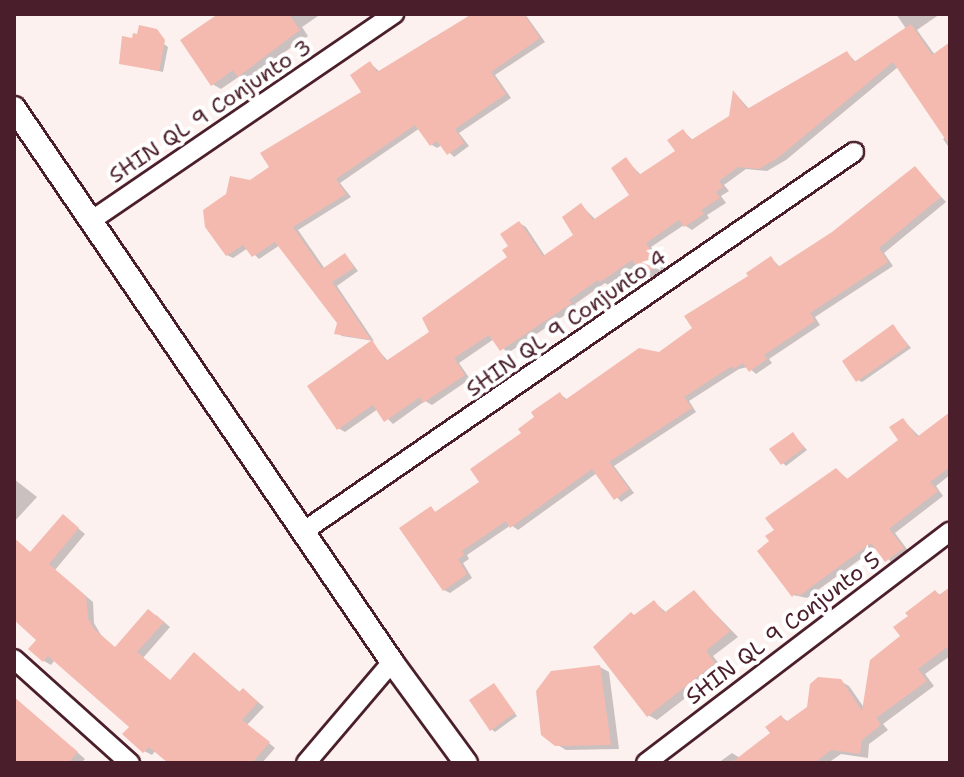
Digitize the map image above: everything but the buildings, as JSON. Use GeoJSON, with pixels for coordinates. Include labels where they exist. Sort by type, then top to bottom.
{"type":"FeatureCollection","features":[{"type":"Feature","properties":{"kind":"street","name":"SHIN QL 9 Conjunto 3"},"geometry":{"type":"LineString","coordinates":[[92,220],[394,14]]}},
{"type":"Feature","properties":{"kind":"street"},"geometry":{"type":"LineString","coordinates":[[14,108],[392,662],[466,763]]}},
{"type":"Feature","properties":{"kind":"street","name":"SHIN QL 9 Conjunto 4"},"geometry":{"type":"LineString","coordinates":[[304,531],[854,152]]}},
{"type":"Feature","properties":{"kind":"street","name":"SHIN QL 9 Conjunto 5"},"geometry":{"type":"LineString","coordinates":[[646,763],[950,531]]}},
{"type":"Feature","properties":{"kind":"street"},"geometry":{"type":"LineString","coordinates":[[14,659],[130,763]]}},
{"type":"Feature","properties":{"kind":"street"},"geometry":{"type":"LineString","coordinates":[[306,763],[392,662]]}}]}
